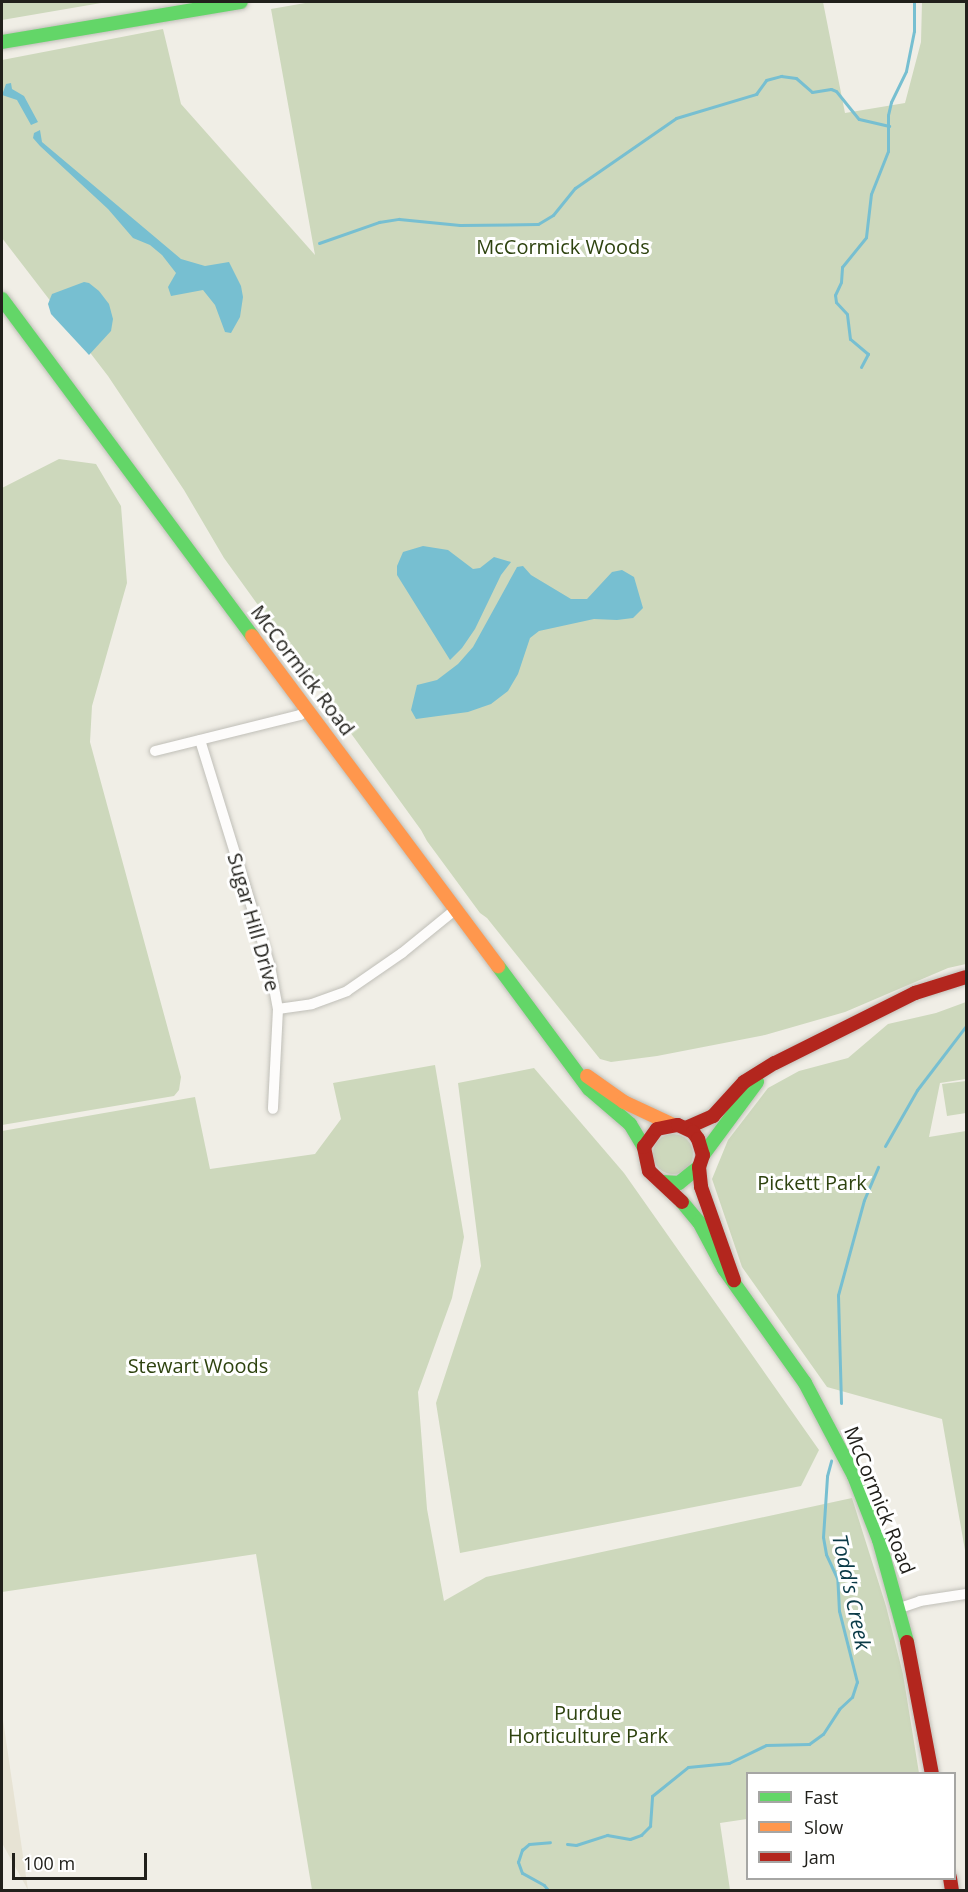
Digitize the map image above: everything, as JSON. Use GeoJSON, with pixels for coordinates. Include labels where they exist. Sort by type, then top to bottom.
{"type":"FeatureCollection","features":[{"type":"Feature","properties":{"kind":"street"},"geometry":{"type":"LineString","coordinates":[[2,42],[241,2]]}},
{"type":"Feature","properties":{"kind":"street","name":"McCormick Road"},"geometry":{"type":"LineString","coordinates":[[2,299],[589,1089],[630,1124],[644,1147]]}},
{"type":"Feature","properties":{"kind":"street"},"geometry":{"type":"LineString","coordinates":[[155,751],[300,715],[308,710]]}},
{"type":"Feature","properties":{"kind":"street","name":"Sugar Hill Drive"},"geometry":{"type":"LineString","coordinates":[[200,740],[270,966],[278,1009],[273,1109]]}},
{"type":"Feature","properties":{"kind":"street"},"geometry":{"type":"LineString","coordinates":[[278,1009],[312,1004],[347,991],[402,953],[456,909]]}},
{"type":"Feature","properties":{"kind":"street"},"geometry":{"type":"LineString","coordinates":[[798,1052],[748,1091],[687,1179],[679,1183],[662,1182],[649,1171],[644,1147],[657,1129],[679,1126],[712,1116],[744,1082],[775,1063],[915,993],[966,977]]}},
{"type":"Feature","properties":{"kind":"street","name":"McCormick Road"},"geometry":{"type":"LineString","coordinates":[[573,1065],[624,1102],[679,1126]]}},
{"type":"Feature","properties":{"kind":"street"},"geometry":{"type":"LineString","coordinates":[[679,1126],[698,1139],[701,1187],[734,1280]]}},
{"type":"Feature","properties":{"kind":"street","name":"McCormick Road"},"geometry":{"type":"LineString","coordinates":[[662,1182],[687,1205],[724,1269],[805,1383],[844,1454],[879,1540],[900,1608],[917,1684],[932,1772]]}},
{"type":"Feature","properties":{"kind":"street"},"geometry":{"type":"LineString","coordinates":[[900,1608],[920,1601],[966,1594]]}},
{"type":"Feature","properties":{"kind":"shaded area"},"geometry":{"type":"Polygon","coordinates":[[[2,1713],[28,1890],[2,1843],[2,1713]]]}},
{"type":"Feature","properties":{"kind":"green space"},"geometry":{"type":"Polygon","coordinates":[[[2,2],[107,2],[2,20],[2,2]]]}},
{"type":"Feature","properties":{"kind":"green space","name":"McCormick Woods"},"geometry":{"type":"Polygon","coordinates":[[[311,2],[823,2],[845,113],[905,103],[921,42],[922,2],[966,2],[966,964],[948,968],[845,1012],[765,1035],[657,1056],[611,1062],[600,1059],[487,918],[480,913],[427,841],[224,558],[184,490],[108,376],[2,238],[2,60],[163,29],[181,104],[315,255],[271,9],[311,2]]]}},
{"type":"Feature","properties":{"kind":"green space"},"geometry":{"type":"Polygon","coordinates":[[[59,459],[96,464],[121,506],[127,583],[92,706],[90,742],[181,1077],[179,1090],[174,1096],[2,1125],[2,488],[59,459]]]}},
{"type":"Feature","properties":{"kind":"green space","name":"Pickett Park"},"geometry":{"type":"Polygon","coordinates":[[[966,1002],[966,1079],[940,1083],[929,1137],[966,1131],[966,1556],[942,1419],[827,1387],[742,1267],[712,1179],[728,1140],[768,1088],[799,1071],[848,1058],[888,1024],[936,1013],[966,1002]]]}},
{"type":"Feature","properties":{"kind":"green space"},"geometry":{"type":"Polygon","coordinates":[[[435,1065],[464,1237],[452,1298],[418,1392],[427,1509],[444,1601],[486,1577],[852,1498],[886,1606],[903,1674],[919,1772],[746,1772],[746,1819],[720,1823],[730,1890],[312,1890],[256,1554],[2,1592],[2,1131],[195,1097],[210,1169],[315,1154],[341,1119],[333,1083],[435,1065]]]}},
{"type":"Feature","properties":{"kind":"green space"},"geometry":{"type":"Polygon","coordinates":[[[534,1068],[624,1173],[819,1450],[801,1486],[460,1553],[436,1403],[481,1266],[458,1083],[534,1068]]]}},
{"type":"Feature","properties":{"kind":"green space"},"geometry":{"type":"Polygon","coordinates":[[[966,1081],[966,1113],[947,1116],[942,1084],[966,1081]]]}},
{"type":"Feature","properties":{"kind":"green space"},"geometry":{"type":"Polygon","coordinates":[[[673,1134],[687,1140],[693,1154],[687,1168],[673,1174],[659,1168],[653,1154],[659,1140],[673,1134]]]}},
{"type":"Feature","properties":{"kind":"water"},"geometry":{"type":"Polygon","coordinates":[[[11,83],[12,89],[24,96],[38,122],[31,125],[17,100],[2,95],[6,84],[11,83]]]}},
{"type":"Feature","properties":{"kind":"water"},"geometry":{"type":"Polygon","coordinates":[[[40,130],[42,142],[181,259],[205,266],[229,262],[241,286],[243,297],[240,317],[231,333],[225,332],[215,305],[203,290],[171,296],[168,287],[176,273],[162,255],[150,245],[133,238],[108,209],[40,146],[33,138],[34,133],[40,130]]]}},
{"type":"Feature","properties":{"kind":"water"},"geometry":{"type":"Polygon","coordinates":[[[84,282],[99,291],[109,304],[113,319],[111,331],[89,355],[51,314],[48,304],[52,294],[84,282]]]}},
{"type":"Feature","properties":{"kind":"water"},"geometry":{"type":"Polygon","coordinates":[[[423,546],[448,550],[473,569],[480,568],[494,557],[511,562],[501,575],[475,629],[462,648],[450,660],[397,575],[397,566],[403,552],[423,546]]]}},
{"type":"Feature","properties":{"kind":"water"},"geometry":{"type":"Polygon","coordinates":[[[523,566],[531,575],[571,599],[587,599],[612,572],[622,570],[634,577],[643,608],[633,618],[594,619],[539,631],[530,638],[518,674],[508,691],[491,704],[468,712],[416,719],[411,710],[417,685],[437,680],[458,664],[473,647],[517,567],[523,566]]]}},
{"type":"Feature","properties":{"kind":"waterway"},"geometry":{"type":"LineString","coordinates":[[861,367],[868,354],[850,339],[847,314],[836,302],[835,295],[841,282],[842,267],[866,237],[871,194],[888,151],[888,115],[891,102],[906,71],[914,31],[914,2]]}},
{"type":"Feature","properties":{"kind":"waterway"},"geometry":{"type":"LineString","coordinates":[[319,243],[379,222],[399,219],[460,225],[538,224],[553,215],[575,188],[676,118],[756,94],[766,80],[781,76],[796,78],[812,92],[831,89],[836,91],[859,119],[889,126]]}},
{"type":"Feature","properties":{"kind":"waterway","name":"Todd's Creek"},"geometry":{"type":"LineString","coordinates":[[885,1146],[917,1090],[966,1026]]}},
{"type":"Feature","properties":{"kind":"waterway","name":"Todd's Creek"},"geometry":{"type":"LineString","coordinates":[[841,1403],[838,1295],[864,1200],[878,1167]]}},
{"type":"Feature","properties":{"kind":"waterway","name":"Todd's Creek"},"geometry":{"type":"LineString","coordinates":[[567,1844],[576,1845],[607,1835],[630,1839],[641,1835],[650,1826],[652,1796],[688,1767],[729,1763],[766,1745],[809,1744],[823,1734],[839,1709],[852,1697],[857,1682],[839,1611],[837,1578],[826,1554],[823,1537],[827,1476],[831,1461]]}},
{"type":"Feature","properties":{"kind":"waterway","name":"Todd's Creek"},"geometry":{"type":"LineString","coordinates":[[548,1890],[544,1885],[522,1873],[518,1862],[522,1850],[529,1844],[550,1842]]}},
{"type":"Feature","properties":{"kind":"traffic: fast"},"geometry":{"type":"LineString","coordinates":[[2,42],[241,2]]}},
{"type":"Feature","properties":{"kind":"traffic: fast"},"geometry":{"type":"LineString","coordinates":[[2,299],[252,636]]}},
{"type":"Feature","properties":{"kind":"traffic: fast"},"geometry":{"type":"LineString","coordinates":[[498,966],[589,1089],[630,1124],[644,1147]]}},
{"type":"Feature","properties":{"kind":"traffic: fast"},"geometry":{"type":"LineString","coordinates":[[703,1155],[757,1082]]}},
{"type":"Feature","properties":{"kind":"traffic: fast"},"geometry":{"type":"LineString","coordinates":[[662,1182],[679,1183],[699,1167]]}},
{"type":"Feature","properties":{"kind":"traffic: fast"},"geometry":{"type":"LineString","coordinates":[[682,1202],[699,1222],[724,1269],[805,1383],[854,1476],[879,1540],[907,1642]]}},
{"type":"Feature","properties":{"kind":"traffic: slow"},"geometry":{"type":"LineString","coordinates":[[252,636],[498,966]]}},
{"type":"Feature","properties":{"kind":"traffic: slow"},"geometry":{"type":"LineString","coordinates":[[587,1076],[624,1102],[673,1125]]}},
{"type":"Feature","properties":{"kind":"traffic: jam"},"geometry":{"type":"LineString","coordinates":[[686,1128],[713,1116],[744,1082],[775,1063],[915,993],[966,977]]}},
{"type":"Feature","properties":{"kind":"traffic: jam"},"geometry":{"type":"LineString","coordinates":[[682,1202],[649,1171],[644,1147],[657,1129],[678,1125],[693,1132],[698,1139],[703,1155],[699,1167],[701,1187],[734,1280]]}},
{"type":"Feature","properties":{"kind":"traffic: jam"},"geometry":{"type":"LineString","coordinates":[[907,1642],[932,1772]]}},
{"type":"Feature","properties":{"kind":"traffic: jam"},"geometry":{"type":"LineString","coordinates":[[950,1880],[952,1890]]}},
{"type":"Feature","properties":{"kind":"park label","name":"Stewart Woods"},"geometry":{"type":"Point","coordinates":[198,1365]}},
{"type":"Feature","properties":{"kind":"park label","name":"Purdue Horticulture Park"},"geometry":{"type":"Point","coordinates":[588,1724]}}]}
